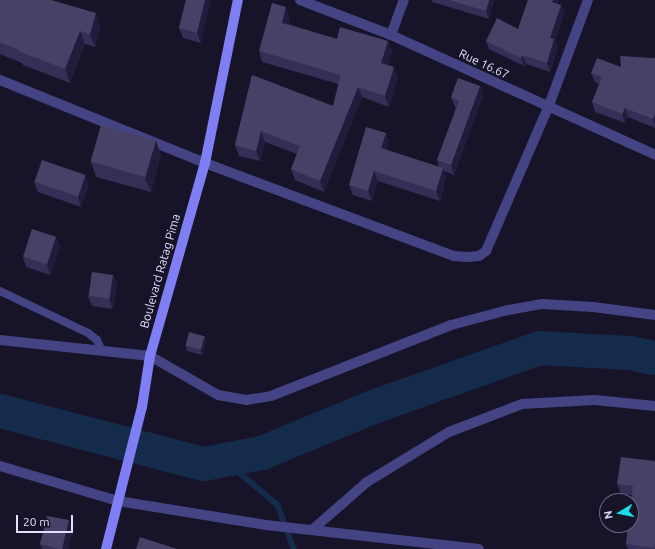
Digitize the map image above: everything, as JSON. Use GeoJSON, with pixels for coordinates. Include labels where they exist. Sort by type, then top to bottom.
{"type":"FeatureCollection","features":[{"type":"Feature","properties":{"kind":"street","name":"Boulevard Ratag Pima"},"geometry":{"type":"LineString","coordinates":[[106,549],[142,407],[150,356],[205,163],[238,0]]}},
{"type":"Feature","properties":{"kind":"street","name":"Rue 16.67"},"geometry":{"type":"LineString","coordinates":[[300,0],[391,36],[655,155]]}},
{"type":"Feature","properties":{"kind":"street"},"geometry":{"type":"LineString","coordinates":[[391,36],[404,0]]}},
{"type":"Feature","properties":{"kind":"street"},"geometry":{"type":"LineString","coordinates":[[0,80],[205,163],[454,256],[479,256],[486,251],[548,108],[588,0]]}},
{"type":"Feature","properties":{"kind":"street"},"geometry":{"type":"LineString","coordinates":[[0,340],[150,356],[218,395],[246,400],[271,396],[451,326],[508,310],[542,304],[593,307],[655,315]]}},
{"type":"Feature","properties":{"kind":"street"},"geometry":{"type":"LineString","coordinates":[[312,530],[367,482],[449,432],[522,404],[595,400],[655,406]]}},
{"type":"Feature","properties":{"kind":"street"},"geometry":{"type":"LineString","coordinates":[[0,466],[118,501],[266,525],[479,549]]}},
{"type":"Feature","properties":{"kind":"lane"},"geometry":{"type":"LineString","coordinates":[[0,291],[88,333],[98,340],[102,351]]}},
{"type":"Feature","properties":{"kind":"building"},"geometry":{"type":"Polygon","coordinates":[[[0,0],[51,0],[96,13],[90,34],[80,31],[65,69],[18,51],[0,42],[0,0]]]}},
{"type":"Feature","properties":{"kind":"building"},"geometry":{"type":"Polygon","coordinates":[[[186,0],[205,0],[197,33],[179,28],[186,0]]]}},
{"type":"Feature","properties":{"kind":"building"},"geometry":{"type":"Polygon","coordinates":[[[449,0],[489,0],[486,11],[449,0]]]}},
{"type":"Feature","properties":{"kind":"building"},"geometry":{"type":"Polygon","coordinates":[[[528,0],[553,0],[552,2],[561,5],[550,38],[554,39],[547,63],[522,55],[521,58],[486,41],[497,18],[518,29],[528,0]]]}},
{"type":"Feature","properties":{"kind":"building"},"geometry":{"type":"Polygon","coordinates":[[[272,3],[286,7],[282,23],[337,39],[340,27],[388,41],[381,63],[394,67],[385,96],[358,87],[320,181],[291,169],[300,146],[261,131],[256,151],[235,145],[252,75],[333,106],[341,75],[259,51],[272,3]]]}},
{"type":"Feature","properties":{"kind":"building"},"geometry":{"type":"Polygon","coordinates":[[[620,56],[655,58],[655,114],[653,119],[625,108],[622,114],[592,102],[602,77],[591,73],[597,58],[621,67],[620,56]]]}},
{"type":"Feature","properties":{"kind":"building"},"geometry":{"type":"Polygon","coordinates":[[[458,78],[480,86],[451,165],[437,160],[459,101],[451,97],[458,78]]]}},
{"type":"Feature","properties":{"kind":"building"},"geometry":{"type":"Polygon","coordinates":[[[101,125],[156,141],[145,177],[91,162],[101,125]]]}},
{"type":"Feature","properties":{"kind":"building"},"geometry":{"type":"Polygon","coordinates":[[[366,127],[386,133],[381,148],[443,168],[436,191],[374,171],[368,191],[349,185],[366,127]]]}},
{"type":"Feature","properties":{"kind":"building"},"geometry":{"type":"Polygon","coordinates":[[[42,160],[85,175],[78,197],[35,182],[42,160]]]}},
{"type":"Feature","properties":{"kind":"building"},"geometry":{"type":"Polygon","coordinates":[[[32,229],[56,237],[47,264],[23,257],[32,229]]]}},
{"type":"Feature","properties":{"kind":"building"},"geometry":{"type":"Polygon","coordinates":[[[92,272],[113,275],[109,299],[89,296],[92,272]]]}},
{"type":"Feature","properties":{"kind":"building"},"geometry":{"type":"Polygon","coordinates":[[[189,332],[204,336],[201,350],[185,346],[189,332]]]}},
{"type":"Feature","properties":{"kind":"building"},"geometry":{"type":"Polygon","coordinates":[[[621,457],[655,461],[654,548],[626,544],[627,533],[639,533],[639,493],[632,493],[633,486],[617,484],[621,457]]]}},
{"type":"Feature","properties":{"kind":"building"},"geometry":{"type":"Polygon","coordinates":[[[47,516],[69,520],[62,549],[40,544],[47,516]]]}},
{"type":"Feature","properties":{"kind":"building"},"geometry":{"type":"Polygon","coordinates":[[[140,537],[177,549],[136,549],[140,537]]]}},
{"type":"Feature","properties":{"kind":"waterway"},"geometry":{"type":"LineString","coordinates":[[0,411],[204,464],[262,453],[373,407],[540,348],[629,353],[655,358]]}},
{"type":"Feature","properties":{"kind":"waterway"},"geometry":{"type":"LineString","coordinates":[[224,460],[278,505],[294,549]]}}]}
